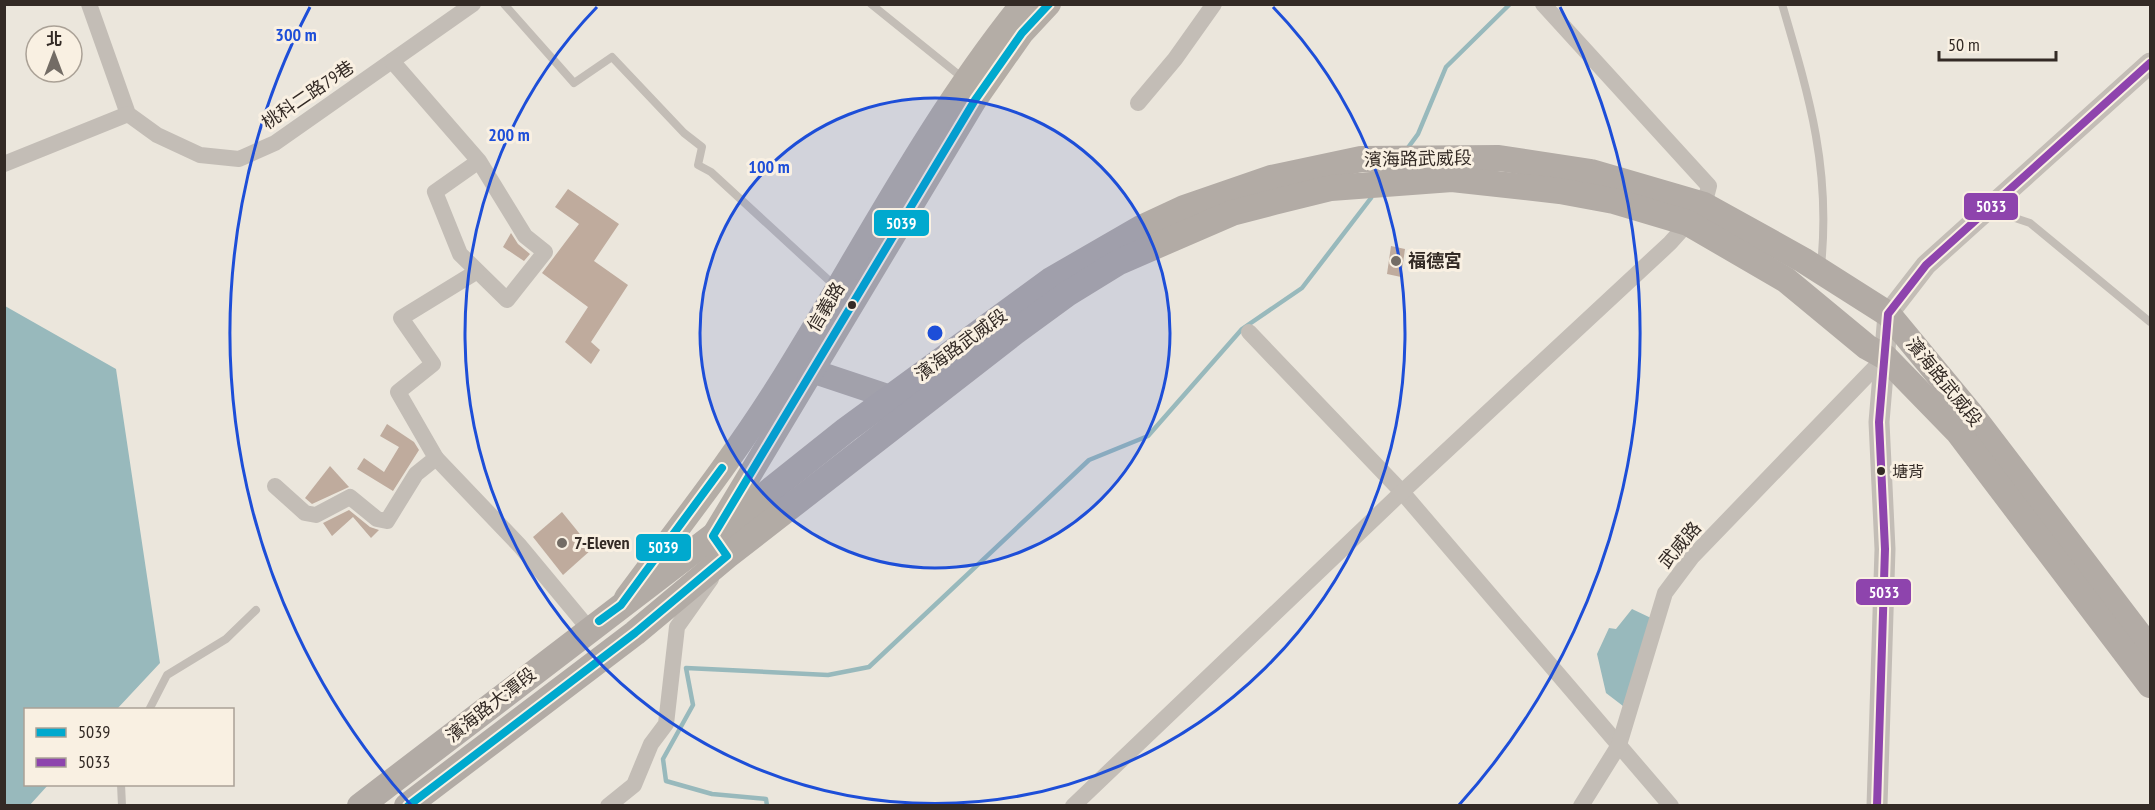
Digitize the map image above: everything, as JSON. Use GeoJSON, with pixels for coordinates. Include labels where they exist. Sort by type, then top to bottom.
{"type":"FeatureCollection","features":[{"type":"Feature","properties":{"kind":"main road","name":"信義路"},"geometry":{"type":"LineString","coordinates":[[720,546],[812,371],[1022,4]]}},
{"type":"Feature","properties":{"kind":"main road","name":"信義路"},"geometry":{"type":"LineString","coordinates":[[621,604],[776,389],[915,154],[1048,4]]}},
{"type":"Feature","properties":{"kind":"main road","name":"濱海路武威段"},"geometry":{"type":"LineString","coordinates":[[720,546],[891,397],[1050,280],[1141,228],[1184,208],[1271,178],[1361,159],[1499,158],[1591,172],[1696,214],[1821,271],[1888,314],[1975,419],[2151,649]]}},
{"type":"Feature","properties":{"kind":"main road","name":"濱海路武威段"},"geometry":{"type":"LineString","coordinates":[[621,604],[720,546],[1067,294],[1119,262],[1232,213],[1331,188],[1452,179],[1560,191],[1696,214],[1786,280],[1867,347],[1885,357],[1958,432],[2151,685]]}},
{"type":"Feature","properties":{"kind":"main road"},"geometry":{"type":"LineString","coordinates":[[812,371],[891,397]]}},
{"type":"Feature","properties":{"kind":"main road"},"geometry":{"type":"LineString","coordinates":[[688,513],[720,546]]}},
{"type":"Feature","properties":{"kind":"main road","name":"濱海路大潭段"},"geometry":{"type":"LineString","coordinates":[[407,806],[635,633],[720,546]]}},
{"type":"Feature","properties":{"kind":"main road","name":"濱海路大潭段"},"geometry":{"type":"LineString","coordinates":[[360,806],[621,604]]}},
{"type":"Feature","properties":{"kind":"street"},"geometry":{"type":"LineString","coordinates":[[4,164],[128,114],[89,4]]}},
{"type":"Feature","properties":{"kind":"street","name":"桃科二路79巷"},"geometry":{"type":"LineString","coordinates":[[128,114],[157,135],[200,155],[239,159],[275,143],[473,4]]}},
{"type":"Feature","properties":{"kind":"street"},"geometry":{"type":"LineString","coordinates":[[1138,103],[1175,59],[1214,4]]}},
{"type":"Feature","properties":{"kind":"street"},"geometry":{"type":"LineString","coordinates":[[1073,806],[1696,214],[1709,186],[1543,4]]}},
{"type":"Feature","properties":{"kind":"street"},"geometry":{"type":"LineString","coordinates":[[392,61],[479,161],[525,236],[545,252],[507,300],[460,254],[435,192],[479,161]]}},
{"type":"Feature","properties":{"kind":"street"},"geometry":{"type":"LineString","coordinates":[[1877,806],[1885,549],[1879,422],[1888,314],[1926,265],[2151,63]]}},
{"type":"Feature","properties":{"kind":"street"},"geometry":{"type":"LineString","coordinates":[[476,272],[401,318],[433,364],[398,392],[436,458],[520,546],[589,629]]}},
{"type":"Feature","properties":{"kind":"street"},"geometry":{"type":"LineString","coordinates":[[1249,332],[1402,492],[1671,806]]}},
{"type":"Feature","properties":{"kind":"street","name":"武威路"},"geometry":{"type":"LineString","coordinates":[[1581,806],[1619,745],[1665,593],[1692,557],[1885,357]]}},
{"type":"Feature","properties":{"kind":"street"},"geometry":{"type":"LineString","coordinates":[[274,486],[305,513],[316,515],[335,502],[350,497],[377,519],[387,521],[416,474],[436,458]]}},
{"type":"Feature","properties":{"kind":"street"},"geometry":{"type":"LineString","coordinates":[[608,806],[634,785],[651,744],[666,724],[677,627],[720,546]]}},
{"type":"Feature","properties":{"kind":"lane"},"geometry":{"type":"LineString","coordinates":[[504,4],[574,83],[612,57],[684,133],[702,147],[698,165],[711,172],[837,288]]}},
{"type":"Feature","properties":{"kind":"lane"},"geometry":{"type":"LineString","coordinates":[[871,4],[974,85]]}},
{"type":"Feature","properties":{"kind":"lane"},"geometry":{"type":"LineString","coordinates":[[1782,4],[1805,81],[1821,158],[1824,241],[1821,271]]}},
{"type":"Feature","properties":{"kind":"lane"},"geometry":{"type":"LineString","coordinates":[[1989,209],[2030,223],[2151,322]]}},
{"type":"Feature","properties":{"kind":"lane"},"geometry":{"type":"LineString","coordinates":[[150,708],[167,675],[226,639],[256,610]]}},
{"type":"Feature","properties":{"kind":"lane"},"geometry":{"type":"LineString","coordinates":[[121,786],[122,806]]}},
{"type":"Feature","properties":{"kind":"water"},"geometry":{"type":"Polygon","coordinates":[[[5,306],[116,369],[160,663],[118,708],[24,708],[24,786],[47,786],[29,806],[4,805],[5,306]]]}},
{"type":"Feature","properties":{"kind":"water"},"geometry":{"type":"Polygon","coordinates":[[[1632,609],[1651,618],[1623,706],[1606,693],[1597,654],[1609,628],[1616,629],[1632,609]]]}},
{"type":"Feature","properties":{"kind":"building"},"geometry":{"type":"Polygon","coordinates":[[[568,189],[619,224],[594,261],[628,285],[591,342],[600,350],[591,364],[565,342],[588,307],[542,273],[579,224],[555,207],[568,189]]]}},
{"type":"Feature","properties":{"kind":"building"},"geometry":{"type":"Polygon","coordinates":[[[511,233],[518,244],[530,254],[524,261],[503,247],[511,233]]]}},
{"type":"Feature","properties":{"kind":"building","name":"福德宮"},"geometry":{"type":"Polygon","coordinates":[[[1391,246],[1405,249],[1401,277],[1387,274],[1391,246]]]}},
{"type":"Feature","properties":{"kind":"building"},"geometry":{"type":"Polygon","coordinates":[[[387,424],[414,442],[419,450],[393,491],[357,469],[364,458],[384,472],[399,447],[380,436],[387,424]]]}},
{"type":"Feature","properties":{"kind":"building"},"geometry":{"type":"Polygon","coordinates":[[[330,466],[349,487],[312,504],[305,498],[330,466]]]}},
{"type":"Feature","properties":{"kind":"building"},"geometry":{"type":"Polygon","coordinates":[[[349,510],[370,527],[379,530],[371,538],[353,517],[332,536],[323,523],[349,510]]]}},
{"type":"Feature","properties":{"kind":"building","name":"7-Eleven"},"geometry":{"type":"Polygon","coordinates":[[[562,512],[592,549],[563,575],[533,537],[562,512]]]}},
{"type":"Feature","properties":{"kind":"waterway"},"geometry":{"type":"LineString","coordinates":[[1407,149],[1418,134],[1446,67],[1510,4]]}},
{"type":"Feature","properties":{"kind":"waterway"},"geometry":{"type":"LineString","coordinates":[[767,806],[766,799],[712,794],[666,781],[663,759],[693,705],[686,668],[828,675],[869,667],[1089,460],[1148,436],[1242,329],[1302,288],[1371,198]]}},
{"type":"Feature","properties":{"kind":"transit line","name":"5039"},"geometry":{"type":"LineString","coordinates":[[408,806],[635,633],[727,556],[713,536],[975,100],[1022,33],[1049,4]]}},
{"type":"Feature","properties":{"kind":"transit line","name":"5033"},"geometry":{"type":"LineString","coordinates":[[1877,806],[1885,549],[1879,422],[1888,314],[1926,265],[2150,63]]}},
{"type":"Feature","properties":{"kind":"transit line","name":"5039"},"geometry":{"type":"LineString","coordinates":[[599,621],[621,605],[722,468]]}},
{"type":"Feature","properties":{"kind":"place","name":"福德宮"},"geometry":{"type":"Point","coordinates":[1396,261]}},
{"type":"Feature","properties":{"kind":"place","name":"塘背"},"geometry":{"type":"Point","coordinates":[1881,471]}},
{"type":"Feature","properties":{"kind":"place","name":"7-Eleven"},"geometry":{"type":"Point","coordinates":[562,543]}}]}
